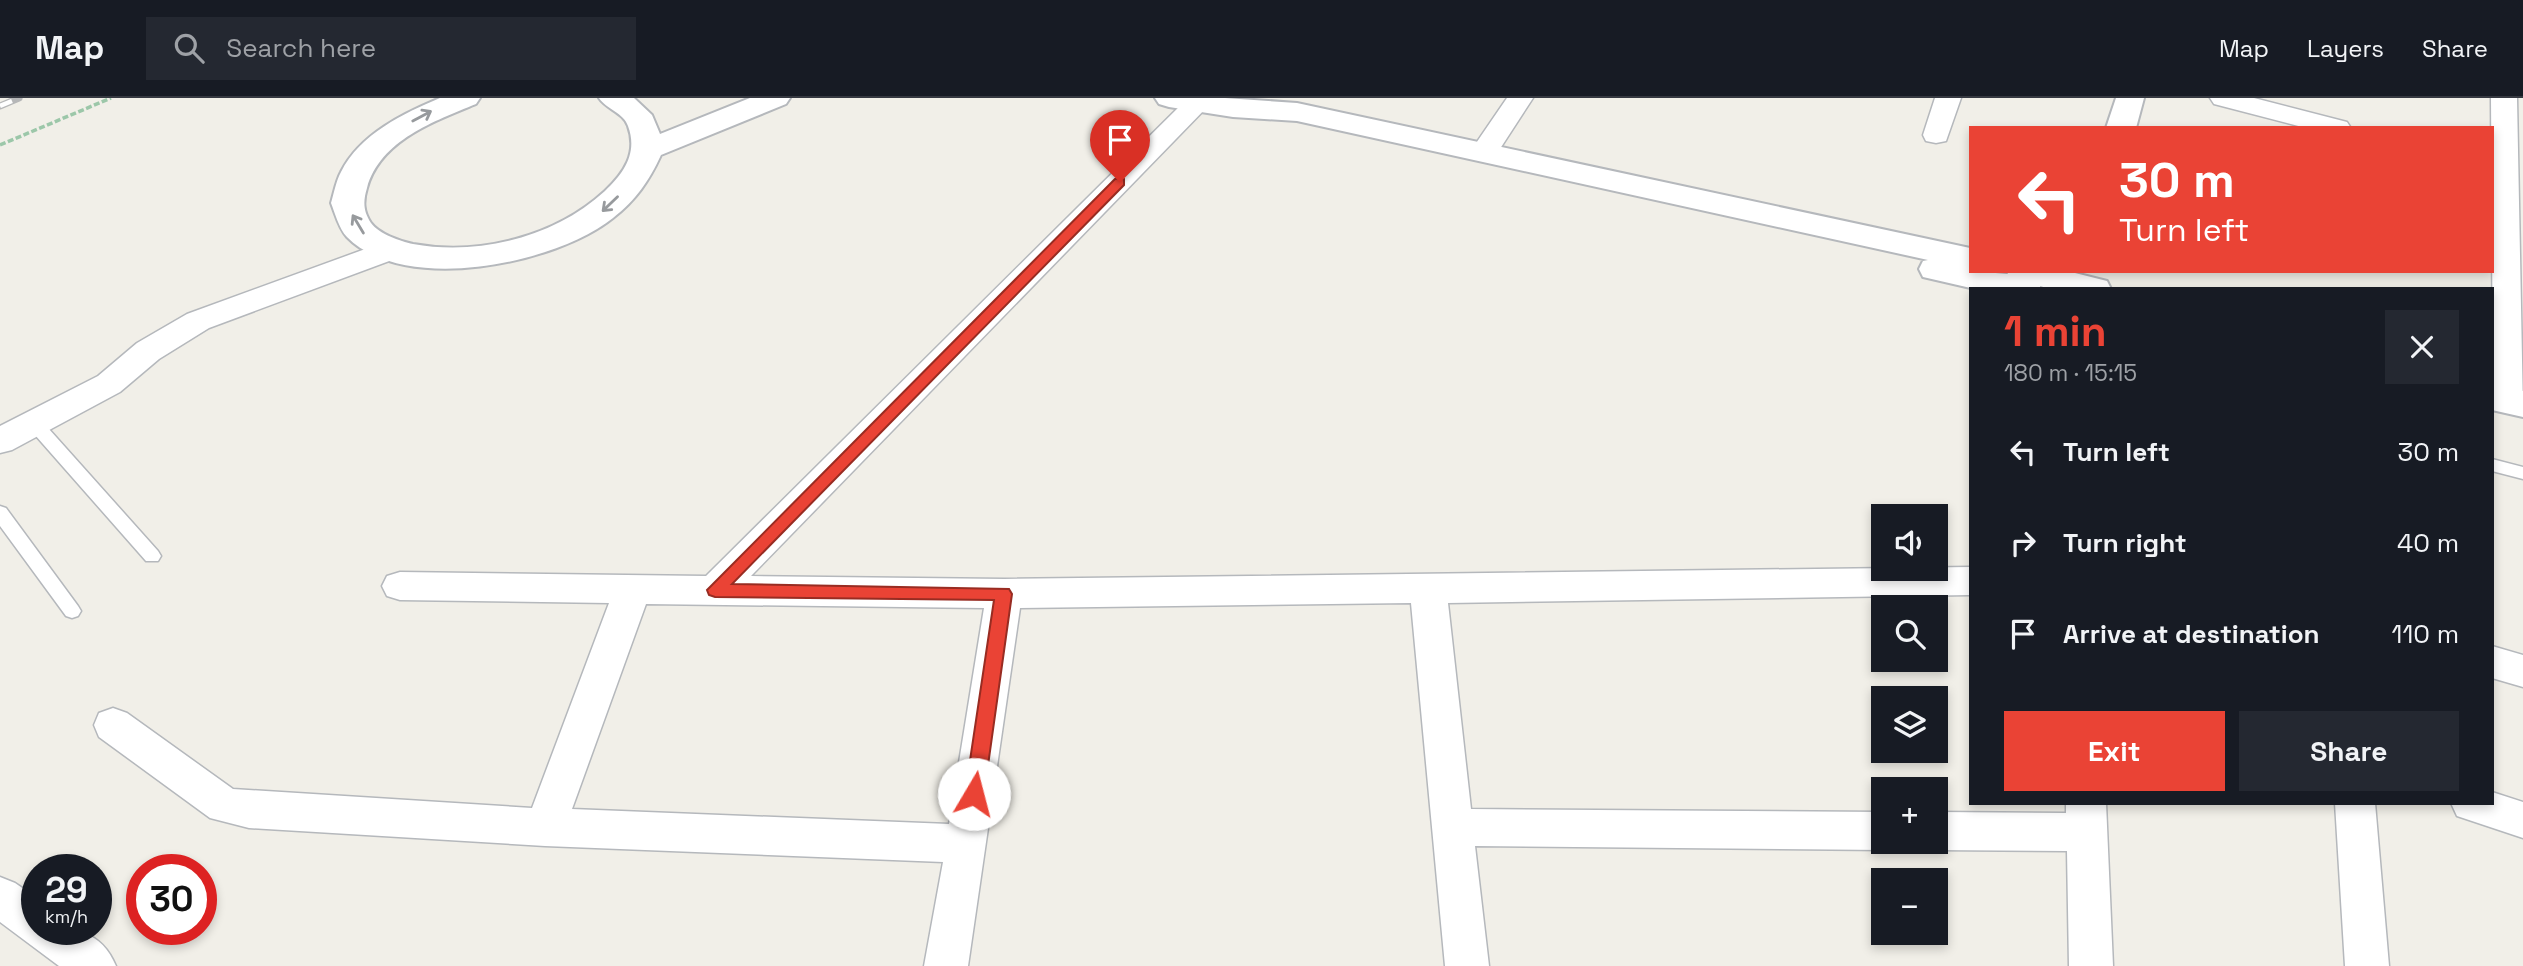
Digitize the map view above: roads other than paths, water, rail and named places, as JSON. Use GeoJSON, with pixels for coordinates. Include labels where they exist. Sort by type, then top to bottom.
{"type":"FeatureCollection","features":[{"type":"Feature","properties":{"kind":"street"},"geometry":{"type":"LineString","coordinates":[[466,98],[421,116],[382,142],[356,172],[347,203],[358,230],[390,250],[438,259],[495,255],[553,238],[601,212],[634,181],[648,149],[642,121],[619,100],[613,98]]}},
{"type":"Feature","properties":{"kind":"street"},"geometry":{"type":"LineString","coordinates":[[648,149],[776,98]]}},
{"type":"Feature","properties":{"kind":"street"},"geometry":{"type":"LineString","coordinates":[[1484,152],[1520,98]]}},
{"type":"Feature","properties":{"kind":"street"},"geometry":{"type":"LineString","coordinates":[[1936,135],[1948,98]]}},
{"type":"Feature","properties":{"kind":"street"},"geometry":{"type":"LineString","coordinates":[[2123,126],[2130,98]]}},
{"type":"Feature","properties":{"kind":"street"},"geometry":{"type":"LineString","coordinates":[[2223,98],[2330,126]]}},
{"type":"Feature","properties":{"kind":"street"},"geometry":{"type":"LineString","coordinates":[[2504,98],[2509,392]]}},
{"type":"Feature","properties":{"kind":"street"},"geometry":{"type":"LineString","coordinates":[[715,590],[1183,101],[1233,108],[1297,112],[1969,259]]}},
{"type":"Feature","properties":{"kind":"street"},"geometry":{"type":"LineString","coordinates":[[1233,108],[1270,120],[1602,196],[2016,287]]}},
{"type":"Feature","properties":{"kind":"street"},"geometry":{"type":"LineString","coordinates":[[0,441],[109,384],[148,351],[198,321],[390,250]]}},
{"type":"Feature","properties":{"kind":"street"},"geometry":{"type":"LineString","coordinates":[[2032,273],[2083,283]]}},
{"type":"Feature","properties":{"kind":"street"},"geometry":{"type":"LineString","coordinates":[[400,586],[1004,594],[1969,581]]}},
{"type":"Feature","properties":{"kind":"street"},"geometry":{"type":"LineString","coordinates":[[545,827],[633,589]]}},
{"type":"Feature","properties":{"kind":"street"},"geometry":{"type":"LineString","coordinates":[[1428,590],[1467,966]]}},
{"type":"Feature","properties":{"kind":"street"},"geometry":{"type":"LineString","coordinates":[[946,966],[1004,594]]}},
{"type":"Feature","properties":{"kind":"street"},"geometry":{"type":"LineString","coordinates":[[2494,663],[2523,671]]}},
{"type":"Feature","properties":{"kind":"street"},"geometry":{"type":"LineString","coordinates":[[113,725],[224,805],[285,814],[967,844]]}},
{"type":"Feature","properties":{"kind":"street"},"geometry":{"type":"LineString","coordinates":[[2355,805],[2367,966]]}},
{"type":"Feature","properties":{"kind":"street"},"geometry":{"type":"LineString","coordinates":[[2477,805],[2523,820]]}},
{"type":"Feature","properties":{"kind":"street"},"geometry":{"type":"LineString","coordinates":[[1948,830],[2086,818],[2091,966]]}},
{"type":"Feature","properties":{"kind":"street"},"geometry":{"type":"LineString","coordinates":[[1453,827],[1871,831]]}},
{"type":"Feature","properties":{"kind":"street"},"geometry":{"type":"LineString","coordinates":[[0,897],[21,912]]}},
{"type":"Feature","properties":{"kind":"street"},"geometry":{"type":"LineString","coordinates":[[66,945],[94,966]]}},
{"type":"Feature","properties":{"kind":"lane"},"geometry":{"type":"LineString","coordinates":[[34,423],[152,556]]}},
{"type":"Feature","properties":{"kind":"lane"},"geometry":{"type":"LineString","coordinates":[[2494,466],[2523,473]]}},
{"type":"Feature","properties":{"kind":"lane"},"geometry":{"type":"LineString","coordinates":[[0,513],[72,611]]}},
{"type":"Feature","properties":{"kind":"railway"},"geometry":{"type":"LineString","coordinates":[[0,106],[19,98]]}}]}
